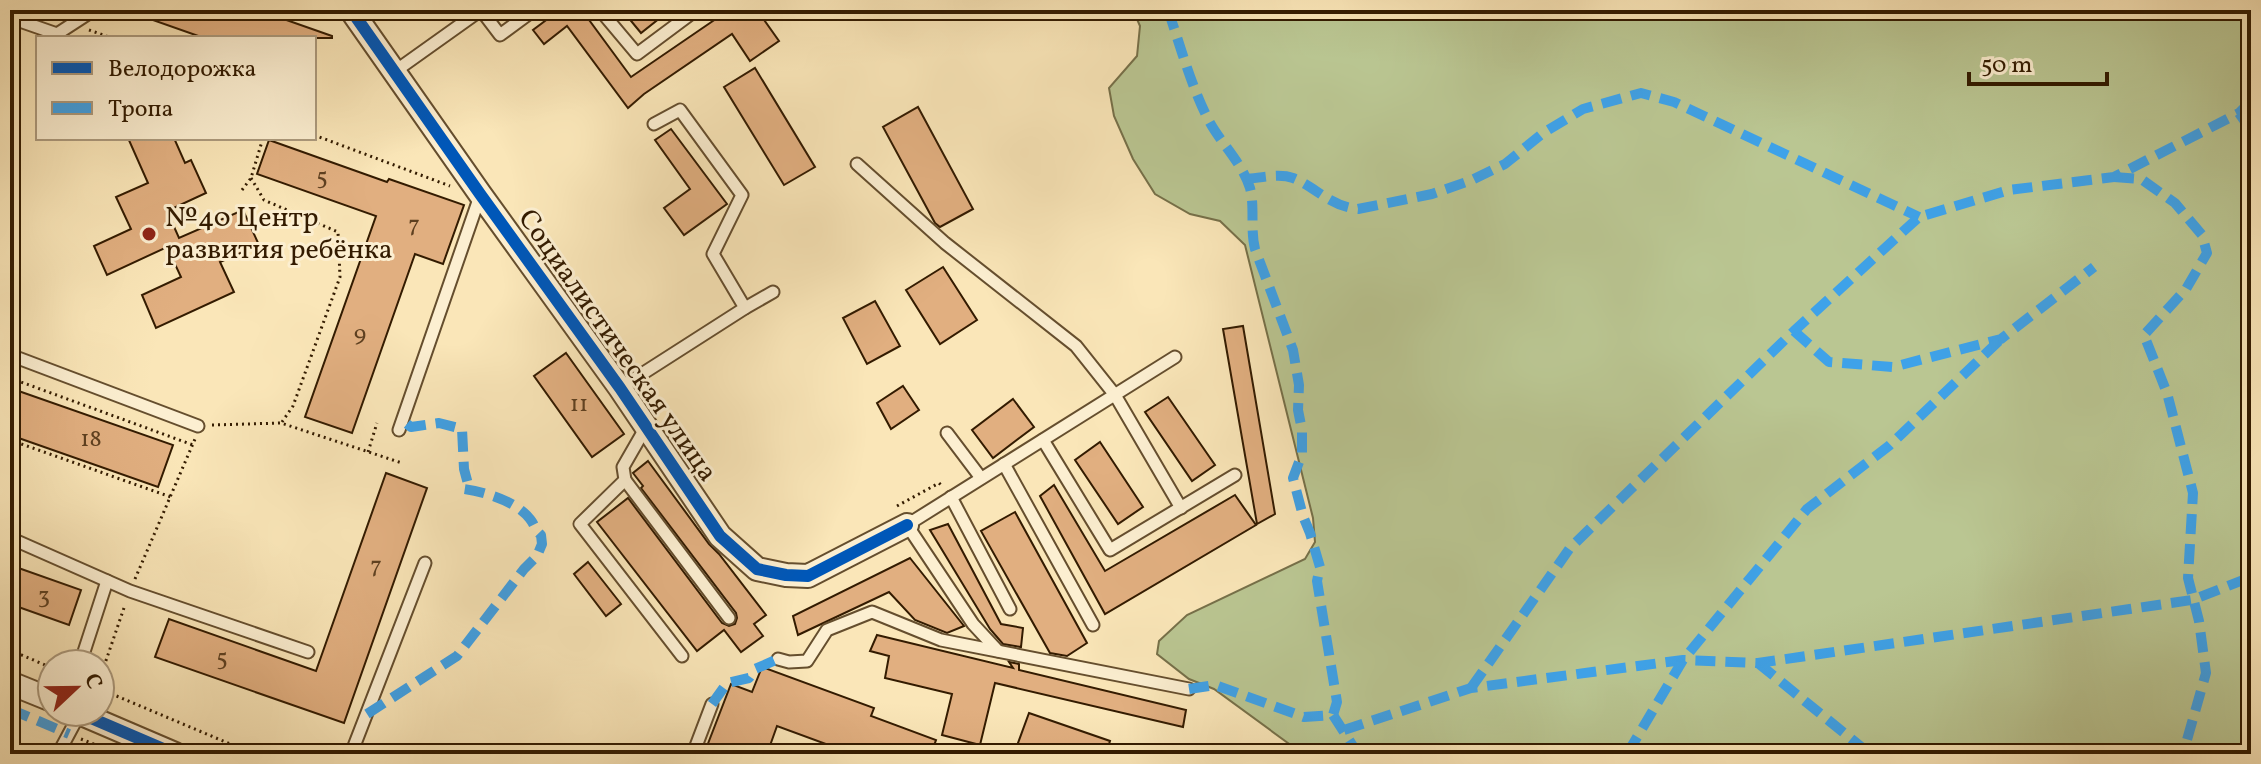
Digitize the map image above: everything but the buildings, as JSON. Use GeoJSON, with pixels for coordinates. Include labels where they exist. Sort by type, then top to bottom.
{"type":"FeatureCollection","features":[{"type":"Feature","properties":{"kind":"street","name":"Социалистическая улица"},"geometry":{"type":"LineString","coordinates":[[351,10],[620,388],[720,536],[757,569],[808,576],[901,516]]}},
{"type":"Feature","properties":{"kind":"street"},"geometry":{"type":"LineString","coordinates":[[10,683],[36,694]]}},
{"type":"Feature","properties":{"kind":"street"},"geometry":{"type":"LineString","coordinates":[[99,728],[175,754]]}},
{"type":"Feature","properties":{"kind":"lane"},"geometry":{"type":"LineString","coordinates":[[10,29],[14,19],[57,34],[94,10]]}},
{"type":"Feature","properties":{"kind":"lane"},"geometry":{"type":"LineString","coordinates":[[394,72],[481,10],[500,35],[534,10]]}},
{"type":"Feature","properties":{"kind":"lane"},"geometry":{"type":"LineString","coordinates":[[600,10],[637,54],[696,10]]}},
{"type":"Feature","properties":{"kind":"lane"},"geometry":{"type":"LineString","coordinates":[[654,124],[680,110],[742,195],[713,254],[745,308]]}},
{"type":"Feature","properties":{"kind":"lane"},"geometry":{"type":"LineString","coordinates":[[857,164],[945,243],[1076,346],[1115,395],[1181,508]]}},
{"type":"Feature","properties":{"kind":"lane"},"geometry":{"type":"LineString","coordinates":[[399,430],[480,194]]}},
{"type":"Feature","properties":{"kind":"lane"},"geometry":{"type":"LineString","coordinates":[[620,388],[773,292]]}},
{"type":"Feature","properties":{"kind":"lane"},"geometry":{"type":"LineString","coordinates":[[10,355],[198,426]]}},
{"type":"Feature","properties":{"kind":"lane"},"geometry":{"type":"LineString","coordinates":[[998,651],[973,624],[901,516],[951,497],[1175,357]]}},
{"type":"Feature","properties":{"kind":"lane"},"geometry":{"type":"LineString","coordinates":[[646,426],[623,467],[625,480],[729,618]]}},
{"type":"Feature","properties":{"kind":"lane"},"geometry":{"type":"LineString","coordinates":[[947,433],[981,478]]}},
{"type":"Feature","properties":{"kind":"lane"},"geometry":{"type":"LineString","coordinates":[[1043,440],[1110,550],[1235,475]]}},
{"type":"Feature","properties":{"kind":"lane"},"geometry":{"type":"LineString","coordinates":[[1004,464],[1093,625]]}},
{"type":"Feature","properties":{"kind":"lane"},"geometry":{"type":"LineString","coordinates":[[625,480],[580,524],[682,656]]}},
{"type":"Feature","properties":{"kind":"lane"},"geometry":{"type":"LineString","coordinates":[[951,497],[1010,609]]}},
{"type":"Feature","properties":{"kind":"lane"},"geometry":{"type":"LineString","coordinates":[[10,538],[130,591],[308,652]]}},
{"type":"Feature","properties":{"kind":"lane"},"geometry":{"type":"LineString","coordinates":[[351,754],[425,563]]}},
{"type":"Feature","properties":{"kind":"lane"},"geometry":{"type":"LineString","coordinates":[[85,648],[107,581]]}},
{"type":"Feature","properties":{"kind":"lane"},"geometry":{"type":"LineString","coordinates":[[778,659],[807,661],[827,630],[872,612],[941,640],[1189,689]]}},
{"type":"Feature","properties":{"kind":"lane"},"geometry":{"type":"LineString","coordinates":[[693,754],[712,704]]}},
{"type":"Feature","properties":{"kind":"lane"},"geometry":{"type":"LineString","coordinates":[[58,754],[71,728]]}},
{"type":"Feature","properties":{"kind":"path"},"geometry":{"type":"LineString","coordinates":[[316,136],[457,188]]}},
{"type":"Feature","properties":{"kind":"path"},"geometry":{"type":"LineString","coordinates":[[242,190],[251,178],[262,140]]}},
{"type":"Feature","properties":{"kind":"path"},"geometry":{"type":"LineString","coordinates":[[251,178],[264,200],[338,232],[340,277],[293,406],[281,423]]}},
{"type":"Feature","properties":{"kind":"path"},"geometry":{"type":"LineString","coordinates":[[10,378],[193,445]]}},
{"type":"Feature","properties":{"kind":"path"},"geometry":{"type":"LineString","coordinates":[[155,536],[198,426],[281,423],[402,463]]}},
{"type":"Feature","properties":{"kind":"path"},"geometry":{"type":"LineString","coordinates":[[368,452],[377,423]]}},
{"type":"Feature","properties":{"kind":"path"},"geometry":{"type":"LineString","coordinates":[[10,440],[171,497]]}},
{"type":"Feature","properties":{"kind":"path"},"geometry":{"type":"LineString","coordinates":[[901,516],[939,483],[951,497]]}},
{"type":"Feature","properties":{"kind":"path"},"geometry":{"type":"LineString","coordinates":[[10,650],[36,661]]}},
{"type":"Feature","properties":{"kind":"path"},"geometry":{"type":"LineString","coordinates":[[116,696],[254,754]]}},
{"type":"Feature","properties":{"kind":"path"},"geometry":{"type":"LineString","coordinates":[[85,728],[118,754]]}},
{"type":"Feature","properties":{"kind":"green space"},"geometry":{"type":"Polygon","coordinates":[[[1133,10],[2251,10],[2251,754],[1303,754],[1214,689],[1189,679],[1157,654],[1159,641],[1187,615],[1305,559],[1315,542],[1313,518],[1245,245],[1220,221],[1190,214],[1155,194],[1133,159],[1114,116],[1109,88],[1137,56],[1140,26],[1133,10]]]}},
{"type":"Feature","properties":{"kind":"marked path"},"geometry":{"type":"LineString","coordinates":[[1168,10],[1206,115],[1241,168],[1250,188],[1255,249],[1293,350],[1302,430],[1302,454],[1293,478],[1320,567],[1317,581],[1337,702],[1333,715]]}},
{"type":"Feature","properties":{"kind":"marked path"},"geometry":{"type":"LineString","coordinates":[[1246,179],[1293,178],[1339,204],[1358,209],[1432,194],[1505,164],[1543,133],[1583,109],[1641,93],[1674,102],[1919,217]]}},
{"type":"Feature","properties":{"kind":"marked path"},"geometry":{"type":"LineString","coordinates":[[1471,688],[1570,548],[1794,331],[1919,217],[2009,190],[2114,177],[2239,113],[2251,101]]}},
{"type":"Feature","properties":{"kind":"marked path"},"geometry":{"type":"LineString","coordinates":[[2239,113],[2251,130]]}},
{"type":"Feature","properties":{"kind":"marked path"},"geometry":{"type":"LineString","coordinates":[[2114,177],[2141,179],[2175,203],[2202,235],[2207,253],[2186,289],[2144,335],[2167,393],[2193,493],[2188,578],[2199,621],[2206,673],[2185,747],[2186,754]]}},
{"type":"Feature","properties":{"kind":"marked path"},"geometry":{"type":"LineString","coordinates":[[1794,331],[1829,362],[1893,367],[2001,339],[2094,267]]}},
{"type":"Feature","properties":{"kind":"marked path"},"geometry":{"type":"LineString","coordinates":[[1627,754],[1683,660],[1807,509],[1890,445],[2001,339]]}},
{"type":"Feature","properties":{"kind":"marked path"},"geometry":{"type":"LineString","coordinates":[[367,714],[457,656],[537,556],[542,544],[541,535],[532,521],[517,507],[490,495],[464,489],[468,484],[462,429],[439,423],[411,427],[402,420]]}},
{"type":"Feature","properties":{"kind":"marked path"},"geometry":{"type":"LineString","coordinates":[[1344,730],[1471,688],[1683,660],[1758,663],[2192,600],[2251,577]]}},
{"type":"Feature","properties":{"kind":"marked path"},"geometry":{"type":"LineString","coordinates":[[712,704],[727,683],[749,678],[755,669],[778,659]]}},
{"type":"Feature","properties":{"kind":"marked path"},"geometry":{"type":"LineString","coordinates":[[1758,663],[1870,754]]}},
{"type":"Feature","properties":{"kind":"marked path"},"geometry":{"type":"LineString","coordinates":[[1189,689],[1215,685],[1304,717],[1333,715],[1358,754]]}},
{"type":"Feature","properties":{"kind":"marked path"},"geometry":{"type":"LineString","coordinates":[[10,709],[69,734]]}},
{"type":"Feature","properties":{"kind":"cycle path"},"geometry":{"type":"LineString","coordinates":[[351,10],[620,388],[720,536],[757,569],[808,576],[907,525]]}},
{"type":"Feature","properties":{"kind":"cycle path"},"geometry":{"type":"LineString","coordinates":[[114,728],[175,754]]}},
{"type":"Feature","properties":{"kind":"place","name":"№40 Центр развития ребёнка"},"geometry":{"type":"Point","coordinates":[149,234]}}]}
